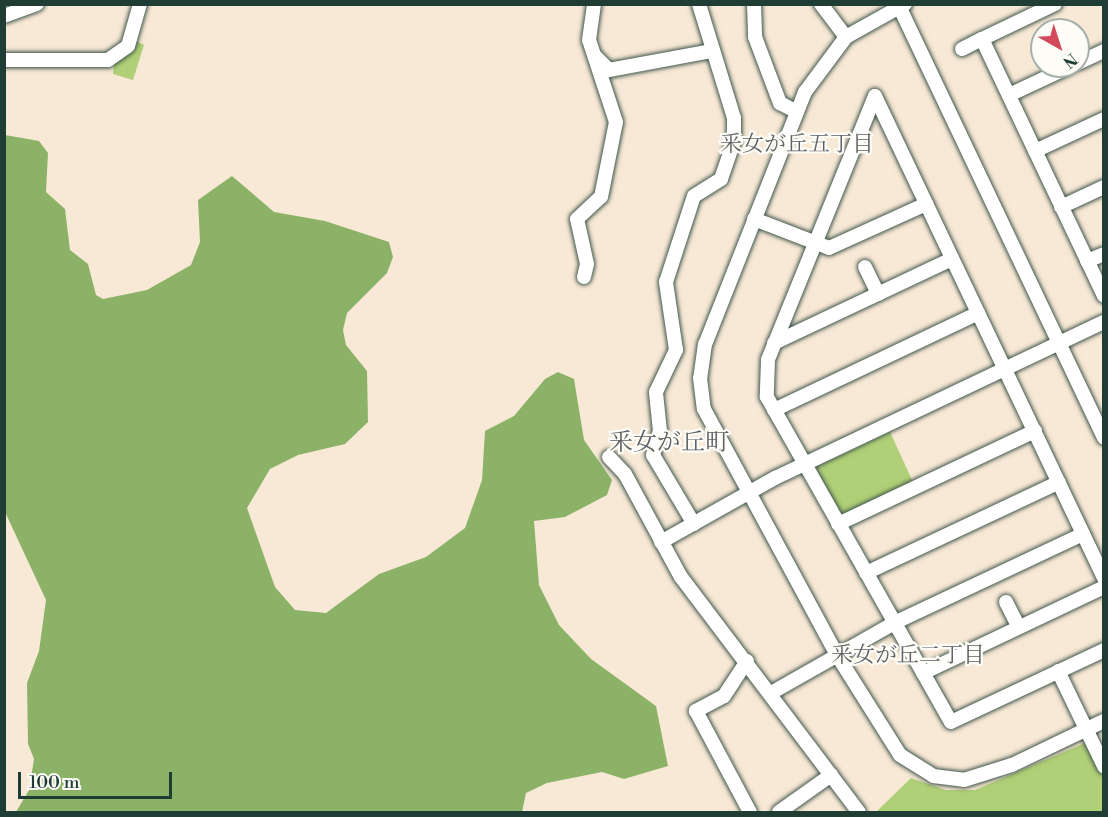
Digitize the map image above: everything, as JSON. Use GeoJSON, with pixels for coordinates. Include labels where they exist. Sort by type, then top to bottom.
{"type":"FeatureCollection","features":[{"type":"Feature","properties":{"kind":"street"},"geometry":{"type":"LineString","coordinates":[[4,16],[37,4]]}},
{"type":"Feature","properties":{"kind":"street"},"geometry":{"type":"LineString","coordinates":[[4,60],[108,60],[128,46],[140,4]]}},
{"type":"Feature","properties":{"kind":"street"},"geometry":{"type":"LineString","coordinates":[[584,277],[587,264],[577,219],[601,196],[616,122],[589,40],[594,4]]}},
{"type":"Feature","properties":{"kind":"street"},"geometry":{"type":"LineString","coordinates":[[694,524],[653,455],[660,431],[656,392],[676,350],[666,282],[694,196],[721,179],[734,141],[734,118],[699,4]]}},
{"type":"Feature","properties":{"kind":"street"},"geometry":{"type":"LineString","coordinates":[[754,4],[755,37],[780,103],[797,111]]}},
{"type":"Feature","properties":{"kind":"street"},"geometry":{"type":"LineString","coordinates":[[821,4],[846,38]]}},
{"type":"Feature","properties":{"kind":"street"},"geometry":{"type":"LineString","coordinates":[[962,49],[1055,4]]}},
{"type":"Feature","properties":{"kind":"street"},"geometry":{"type":"LineString","coordinates":[[1104,438],[901,5],[846,38],[814,74],[797,111],[705,344],[700,378],[708,421],[837,655],[892,748],[933,776],[985,776],[1104,722]]}},
{"type":"Feature","properties":{"kind":"street"},"geometry":{"type":"LineString","coordinates":[[982,39],[1104,296]]}},
{"type":"Feature","properties":{"kind":"street"},"geometry":{"type":"LineString","coordinates":[[593,55],[609,70],[712,51]]}},
{"type":"Feature","properties":{"kind":"street"},"geometry":{"type":"LineString","coordinates":[[1090,57],[1104,51]]}},
{"type":"Feature","properties":{"kind":"street"},"geometry":{"type":"LineString","coordinates":[[1009,95],[1045,78]]}},
{"type":"Feature","properties":{"kind":"street"},"geometry":{"type":"LineString","coordinates":[[1104,578],[875,96],[774,343],[765,380],[774,410],[951,722],[1104,650]]}},
{"type":"Feature","properties":{"kind":"street"},"geometry":{"type":"LineString","coordinates":[[1035,151],[1104,119]]}},
{"type":"Feature","properties":{"kind":"street"},"geometry":{"type":"LineString","coordinates":[[1061,207],[1104,187]]}},
{"type":"Feature","properties":{"kind":"street"},"geometry":{"type":"LineString","coordinates":[[754,219],[829,248],[926,204]]}},
{"type":"Feature","properties":{"kind":"street"},"geometry":{"type":"LineString","coordinates":[[1087,261],[1104,254]]}},
{"type":"Feature","properties":{"kind":"street"},"geometry":{"type":"LineString","coordinates":[[774,343],[952,259]]}},
{"type":"Feature","properties":{"kind":"street"},"geometry":{"type":"LineString","coordinates":[[865,267],[878,294]]}},
{"type":"Feature","properties":{"kind":"street"},"geometry":{"type":"LineString","coordinates":[[774,410],[978,314]]}},
{"type":"Feature","properties":{"kind":"street"},"geometry":{"type":"LineString","coordinates":[[661,542],[806,464],[1104,322]]}},
{"type":"Feature","properties":{"kind":"street"},"geometry":{"type":"LineString","coordinates":[[838,524],[1035,431]]}},
{"type":"Feature","properties":{"kind":"street"},"geometry":{"type":"LineString","coordinates":[[609,457],[625,474],[661,542],[859,813]]}},
{"type":"Feature","properties":{"kind":"street"},"geometry":{"type":"LineString","coordinates":[[866,573],[1059,482]]}},
{"type":"Feature","properties":{"kind":"street"},"geometry":{"type":"LineString","coordinates":[[771,693],[894,623],[1083,534]]}},
{"type":"Feature","properties":{"kind":"street"},"geometry":{"type":"LineString","coordinates":[[923,673],[1104,588]]}},
{"type":"Feature","properties":{"kind":"street"},"geometry":{"type":"LineString","coordinates":[[1006,602],[1019,627]]}},
{"type":"Feature","properties":{"kind":"street"},"geometry":{"type":"LineString","coordinates":[[747,661],[724,696],[696,711],[750,813]]}},
{"type":"Feature","properties":{"kind":"street"},"geometry":{"type":"LineString","coordinates":[[1058,671],[1104,766]]}},
{"type":"Feature","properties":{"kind":"street"},"geometry":{"type":"LineString","coordinates":[[779,813],[831,775]]}},
{"type":"Feature","properties":{"kind":"green space"},"geometry":{"type":"Polygon","coordinates":[[[134,40],[144,45],[133,80],[113,74],[114,63],[134,40]]]}},
{"type":"Feature","properties":{"kind":"green space"},"geometry":{"type":"Polygon","coordinates":[[[5,135],[39,141],[48,153],[46,192],[65,209],[70,250],[88,264],[96,295],[103,299],[147,290],[191,265],[200,242],[198,200],[232,176],[274,212],[325,221],[389,242],[393,257],[387,273],[347,313],[343,330],[346,345],[367,371],[368,422],[345,444],[298,455],[270,469],[247,508],[275,587],[295,610],[326,613],[379,574],[426,557],[465,528],[482,480],[485,431],[514,416],[545,379],[558,372],[574,379],[584,440],[612,480],[607,495],[565,517],[534,521],[539,585],[559,625],[591,659],[656,706],[668,766],[624,779],[602,772],[547,783],[526,793],[522,812],[16,812],[29,790],[34,759],[28,744],[27,683],[39,651],[46,600],[5,512],[5,135]]]}},
{"type":"Feature","properties":{"kind":"green space"},"geometry":{"type":"Polygon","coordinates":[[[890,432],[913,482],[844,516],[837,514],[816,467],[890,432]]]}},
{"type":"Feature","properties":{"kind":"green space"},"geometry":{"type":"Polygon","coordinates":[[[1085,743],[1103,777],[1103,812],[876,812],[911,778],[946,790],[975,790],[1085,743]]]}},
{"type":"Feature","properties":{"kind":"district","name":"釆女が丘五丁目"},"geometry":{"type":"Point","coordinates":[797,145]}},
{"type":"Feature","properties":{"kind":"district","name":"釆女が丘町"},"geometry":{"type":"Point","coordinates":[669,444]}},
{"type":"Feature","properties":{"kind":"district","name":"釆女が丘二丁目"},"geometry":{"type":"Point","coordinates":[908,656]}}]}
